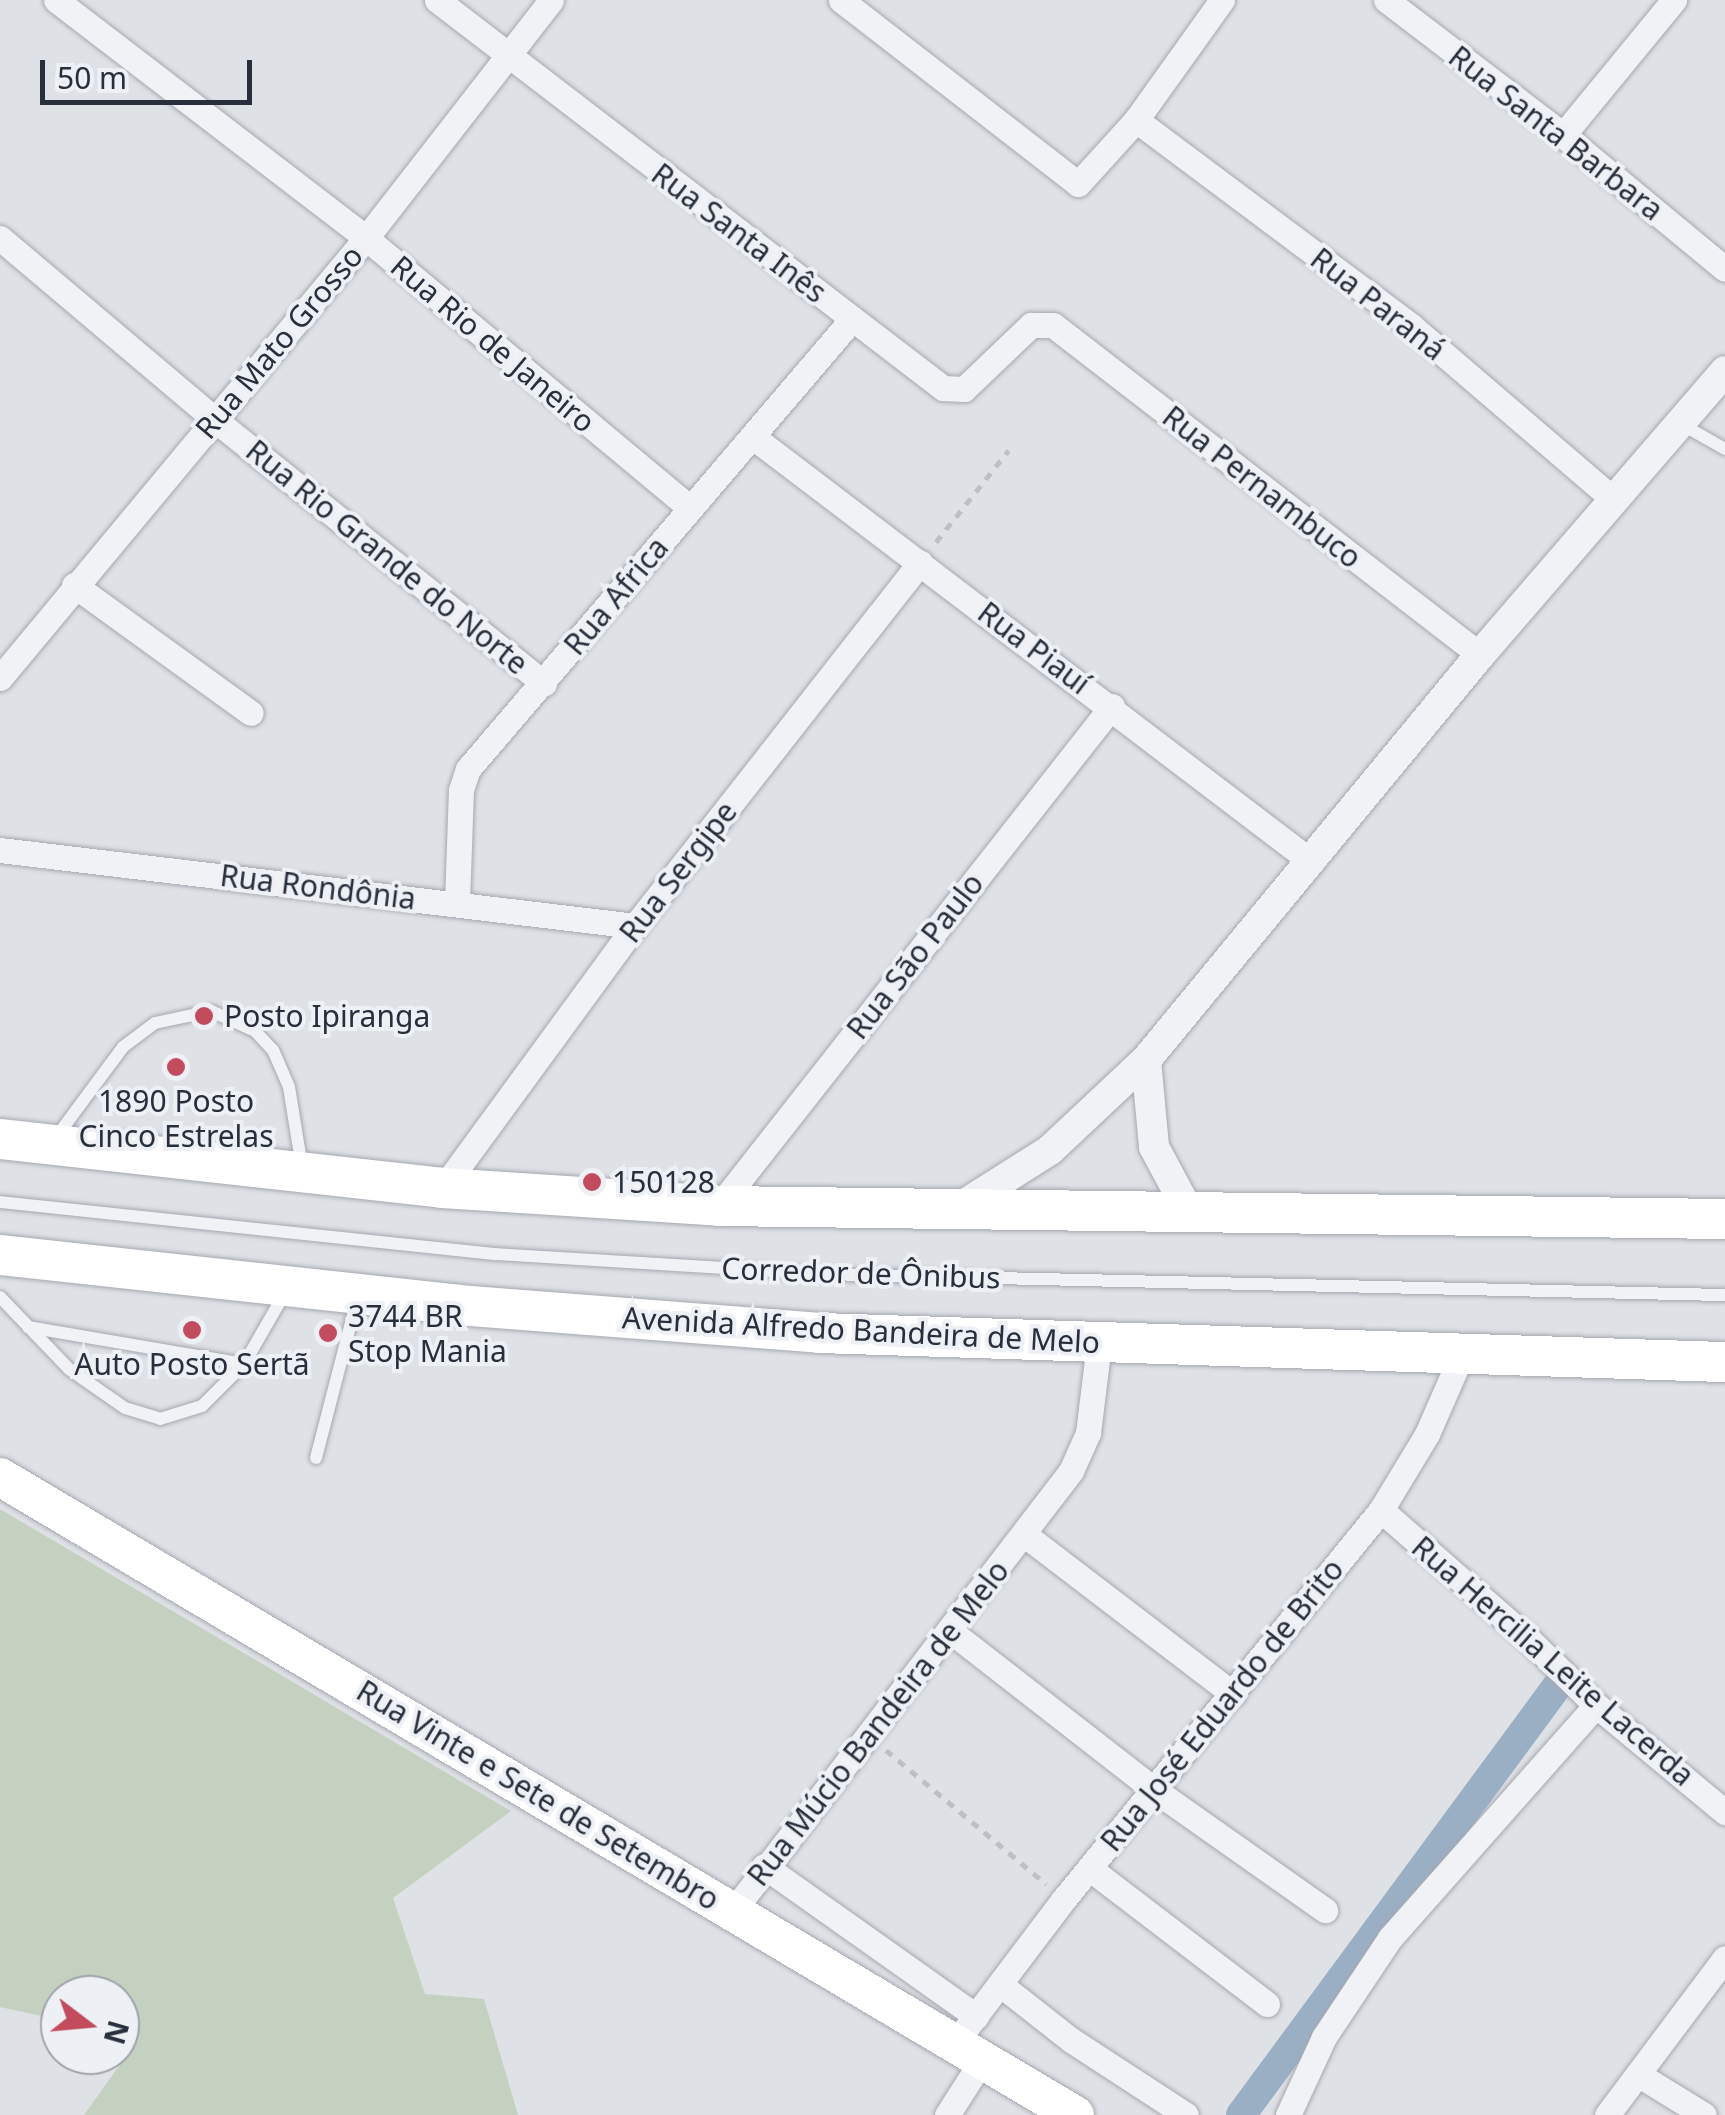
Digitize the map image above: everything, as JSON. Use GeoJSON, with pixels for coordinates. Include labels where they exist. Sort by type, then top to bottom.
{"type":"FeatureCollection","features":[{"type":"Feature","properties":{"kind":"highway"},"geometry":{"type":"LineString","coordinates":[[0,1139],[443,1188],[718,1206],[1725,1219]]}},
{"type":"Feature","properties":{"kind":"highway","name":"Avenida Alfredo Bandeira de Melo"},"geometry":{"type":"LineString","coordinates":[[0,1255],[358,1294],[838,1334],[1725,1362]]}},
{"type":"Feature","properties":{"kind":"main road","name":"Rua Vinte e Sete de Setembro"},"geometry":{"type":"LineString","coordinates":[[0,1477],[733,1911],[971,2039],[1075,2115]]}},
{"type":"Feature","properties":{"kind":"street","name":"Rua Rio de Janeiro"},"geometry":{"type":"LineString","coordinates":[[56,0],[366,238],[690,508]]}},
{"type":"Feature","properties":{"kind":"street","name":"Rua Santa Inês"},"geometry":{"type":"LineString","coordinates":[[437,0],[506,57],[953,392],[964,389],[1031,325],[1042,323]]}},
{"type":"Feature","properties":{"kind":"street","name":"Rua Mato Grosso"},"geometry":{"type":"LineString","coordinates":[[0,678],[366,238],[551,0]]}},
{"type":"Feature","properties":{"kind":"street"},"geometry":{"type":"LineString","coordinates":[[841,0],[1078,184],[1136,120],[1222,0]]}},
{"type":"Feature","properties":{"kind":"street","name":"Rua Santa Barbara"},"geometry":{"type":"LineString","coordinates":[[1386,0],[1563,135],[1725,269]]}},
{"type":"Feature","properties":{"kind":"street"},"geometry":{"type":"LineString","coordinates":[[1563,135],[1674,0]]}},
{"type":"Feature","properties":{"kind":"street","name":"Rua Paraná"},"geometry":{"type":"LineString","coordinates":[[1136,120],[1411,326],[1612,498]]}},
{"type":"Feature","properties":{"kind":"street","name":"Rua Rio Grande do Norte"},"geometry":{"type":"LineString","coordinates":[[0,238],[214,419],[544,683]]}},
{"type":"Feature","properties":{"kind":"street","name":"Rua Africa"},"geometry":{"type":"LineString","coordinates":[[457,903],[463,778],[852,319]]}},
{"type":"Feature","properties":{"kind":"street","name":"Rua Pernambuco"},"geometry":{"type":"LineString","coordinates":[[1042,323],[1053,325],[1480,655]]}},
{"type":"Feature","properties":{"kind":"street"},"geometry":{"type":"LineString","coordinates":[[952,1212],[1050,1150],[1146,1060],[1480,655],[1725,370]]}},
{"type":"Feature","properties":{"kind":"street","name":"Rua Piauí"},"geometry":{"type":"LineString","coordinates":[[754,437],[1312,862]]}},
{"type":"Feature","properties":{"kind":"street","name":"Rua Sergipe"},"geometry":{"type":"LineString","coordinates":[[443,1188],[635,926],[920,562]]}},
{"type":"Feature","properties":{"kind":"street"},"geometry":{"type":"LineString","coordinates":[[74,585],[251,713]]}},
{"type":"Feature","properties":{"kind":"street","name":"Rua São Paulo"},"geometry":{"type":"LineString","coordinates":[[718,1206],[1112,706]]}},
{"type":"Feature","properties":{"kind":"street","name":"Rua Rondônia"},"geometry":{"type":"LineString","coordinates":[[0,850],[635,926]]}},
{"type":"Feature","properties":{"kind":"street"},"geometry":{"type":"LineString","coordinates":[[1146,1060],[1154,1147],[1190,1214]]}},
{"type":"Feature","properties":{"kind":"street","name":"Rua Múcio Bandeira de Melo"},"geometry":{"type":"LineString","coordinates":[[733,1911],[764,1866],[1025,1536],[1071,1471],[1088,1434],[1099,1343]]}},
{"type":"Feature","properties":{"kind":"street","name":"Rua José Eduardo de Brito"},"geometry":{"type":"LineString","coordinates":[[947,2115],[971,2039],[1001,1985],[1064,1898],[1156,1791],[1381,1510],[1427,1434],[1463,1352]]}},
{"type":"Feature","properties":{"kind":"street","name":"Rua Hercilia Leite Lacerda"},"geometry":{"type":"LineString","coordinates":[[1381,1510],[1524,1635],[1596,1705],[1725,1812]]}},
{"type":"Feature","properties":{"kind":"street"},"geometry":{"type":"LineString","coordinates":[[1025,1536],[1233,1694]]}},
{"type":"Feature","properties":{"kind":"street"},"geometry":{"type":"LineString","coordinates":[[949,1630],[1156,1791],[1325,1910]]}},
{"type":"Feature","properties":{"kind":"street"},"geometry":{"type":"LineString","coordinates":[[1288,2115],[1324,2038],[1390,1938],[1596,1705]]}},
{"type":"Feature","properties":{"kind":"street"},"geometry":{"type":"LineString","coordinates":[[764,1866],[971,2039]]}},
{"type":"Feature","properties":{"kind":"street"},"geometry":{"type":"LineString","coordinates":[[1089,1868],[1267,2004]]}},
{"type":"Feature","properties":{"kind":"street"},"geometry":{"type":"LineString","coordinates":[[1606,2115],[1725,1958]]}},
{"type":"Feature","properties":{"kind":"street"},"geometry":{"type":"LineString","coordinates":[[1001,1985],[1071,2040],[1186,2115]]}},
{"type":"Feature","properties":{"kind":"street"},"geometry":{"type":"LineString","coordinates":[[1639,2074],[1704,2115]]}},
{"type":"Feature","properties":{"kind":"lane"},"geometry":{"type":"LineString","coordinates":[[1679,422],[1725,449]]}},
{"type":"Feature","properties":{"kind":"lane"},"geometry":{"type":"LineString","coordinates":[[49,1146],[123,1047],[155,1023],[211,1011],[255,1031],[274,1050],[289,1087],[304,1175]]}},
{"type":"Feature","properties":{"kind":"lane","name":"Corredor de Ônibus"},"geometry":{"type":"LineString","coordinates":[[0,1202],[494,1254],[824,1274],[1725,1295]]}},
{"type":"Feature","properties":{"kind":"lane"},"geometry":{"type":"LineString","coordinates":[[0,1298],[69,1369],[125,1408],[160,1419],[202,1406],[244,1364],[288,1286]]}},
{"type":"Feature","properties":{"kind":"lane"},"geometry":{"type":"LineString","coordinates":[[316,1458],[358,1294]]}},
{"type":"Feature","properties":{"kind":"lane"},"geometry":{"type":"LineString","coordinates":[[26,1327],[244,1364]]}},
{"type":"Feature","properties":{"kind":"path"},"geometry":{"type":"LineString","coordinates":[[920,562],[1009,450]]}},
{"type":"Feature","properties":{"kind":"path"},"geometry":{"type":"LineString","coordinates":[[868,1735],[1064,1898]]}},
{"type":"Feature","properties":{"kind":"green space"},"geometry":{"type":"Polygon","coordinates":[[[0,1509],[511,1811],[393,1898],[425,1994],[484,1999],[518,2115],[84,2115],[113,2075],[140,2075],[140,1975],[40,1975],[40,2016],[0,2007],[0,1509]]]}},
{"type":"Feature","properties":{"kind":"waterway"},"geometry":{"type":"LineString","coordinates":[[1241,2115],[1561,1681]]}},
{"type":"Feature","properties":{"kind":"place","name":"Posto Ipiranga"},"geometry":{"type":"Point","coordinates":[204,1016]}},
{"type":"Feature","properties":{"kind":"place","name":"1890 Posto Cinco Estrelas"},"geometry":{"type":"Point","coordinates":[176,1067]}},
{"type":"Feature","properties":{"kind":"place","name":"150128"},"geometry":{"type":"Point","coordinates":[592,1182]}},
{"type":"Feature","properties":{"kind":"place","name":"Auto Posto Sertã"},"geometry":{"type":"Point","coordinates":[192,1330]}},
{"type":"Feature","properties":{"kind":"place","name":"3744 BR Stop Mania"},"geometry":{"type":"Point","coordinates":[328,1333]}}]}
